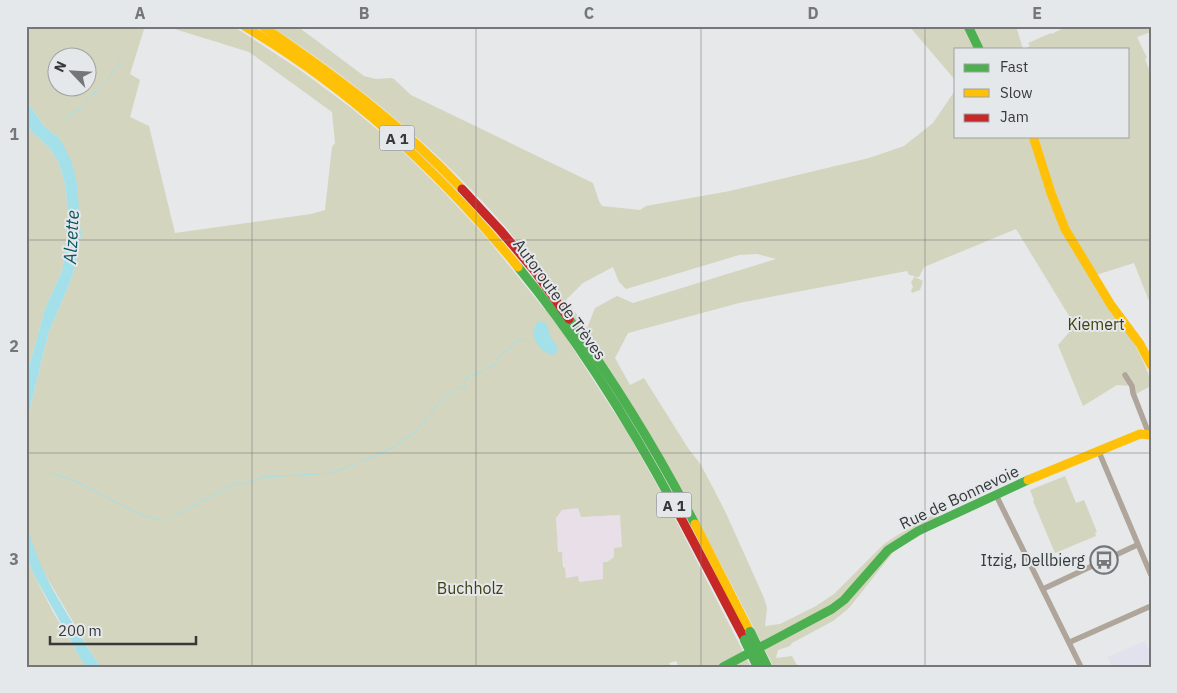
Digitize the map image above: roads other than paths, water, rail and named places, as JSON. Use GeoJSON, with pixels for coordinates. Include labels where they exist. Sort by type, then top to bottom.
{"type":"FeatureCollection","features":[{"type":"Feature","properties":{"kind":"main road","name":"Autoroute de Trèves"},"geometry":{"type":"LineString","coordinates":[[244,26],[304,65],[394,136],[435,175],[530,273]]}},
{"type":"Feature","properties":{"kind":"main road","name":"Autoroute de Trèves"},"geometry":{"type":"LineString","coordinates":[[262,26],[309,58],[400,129],[441,167],[500,230],[601,372],[679,494],[747,636],[758,667]]}},
{"type":"Feature","properties":{"kind":"main road"},"geometry":{"type":"LineString","coordinates":[[968,26],[979,48]]}},
{"type":"Feature","properties":{"kind":"main road"},"geometry":{"type":"LineString","coordinates":[[1034,138],[1051,193],[1065,229],[1111,305],[1140,344],[1151,365]]}},
{"type":"Feature","properties":{"kind":"main road","name":"Rue de Bonnevoie"},"geometry":{"type":"LineString","coordinates":[[723,667],[832,609],[844,600],[888,550],[902,539],[996,494],[1140,434],[1150,435]]}},
{"type":"Feature","properties":{"kind":"main road","name":"Autoroute de Trèves"},"geometry":{"type":"LineString","coordinates":[[747,636],[767,667]]}},
{"type":"Feature","properties":{"kind":"street"},"geometry":{"type":"LineString","coordinates":[[1126,375],[1150,435]]}},
{"type":"Feature","properties":{"kind":"street"},"geometry":{"type":"LineString","coordinates":[[1099,452],[1151,575]]}},
{"type":"Feature","properties":{"kind":"street"},"geometry":{"type":"LineString","coordinates":[[996,494],[1081,667]]}},
{"type":"Feature","properties":{"kind":"street"},"geometry":{"type":"LineString","coordinates":[[1043,589],[1138,545]]}},
{"type":"Feature","properties":{"kind":"street"},"geometry":{"type":"LineString","coordinates":[[1070,642],[1151,606]]}},
{"type":"Feature","properties":{"kind":"water","name":"Alzette"},"geometry":{"type":"Polygon","coordinates":[[[26,100],[44,126],[60,139],[71,160],[77,183],[81,235],[71,280],[48,334],[26,425],[26,378],[45,309],[62,271],[69,236],[66,188],[59,163],[50,148],[26,124],[26,100]]]}},
{"type":"Feature","properties":{"kind":"water"},"geometry":{"type":"Polygon","coordinates":[[[538,321],[546,323],[550,336],[558,348],[557,352],[553,355],[545,352],[536,343],[533,330],[538,321]]]}},
{"type":"Feature","properties":{"kind":"water"},"geometry":{"type":"Polygon","coordinates":[[[26,518],[36,554],[44,572],[62,605],[101,667],[86,667],[34,575],[26,554],[26,518]]]}},
{"type":"Feature","properties":{"kind":"waterway"},"geometry":{"type":"LineString","coordinates":[[64,122],[73,112],[78,111],[107,79],[120,61]]}},
{"type":"Feature","properties":{"kind":"waterway"},"geometry":{"type":"LineString","coordinates":[[362,461],[392,448],[415,432],[439,403],[460,387],[465,387],[466,377],[495,365],[501,355],[510,349],[515,341],[524,339]]}},
{"type":"Feature","properties":{"kind":"waterway"},"geometry":{"type":"LineString","coordinates":[[170,518],[238,482],[243,484],[263,477],[331,473],[357,463]]}},
{"type":"Feature","properties":{"kind":"waterway"},"geometry":{"type":"LineString","coordinates":[[51,473],[83,485],[135,512],[164,520]]}},
{"type":"Feature","properties":{"kind":"place","name":"Itzig, Dellbierg"},"geometry":{"type":"Point","coordinates":[1104,560]}},
{"type":"Feature","properties":{"kind":"park label","name":"Kiemert"},"geometry":{"type":"Point","coordinates":[1096,324]}},
{"type":"Feature","properties":{"kind":"park label","name":"Buchholz"},"geometry":{"type":"Point","coordinates":[470,588]}}]}
